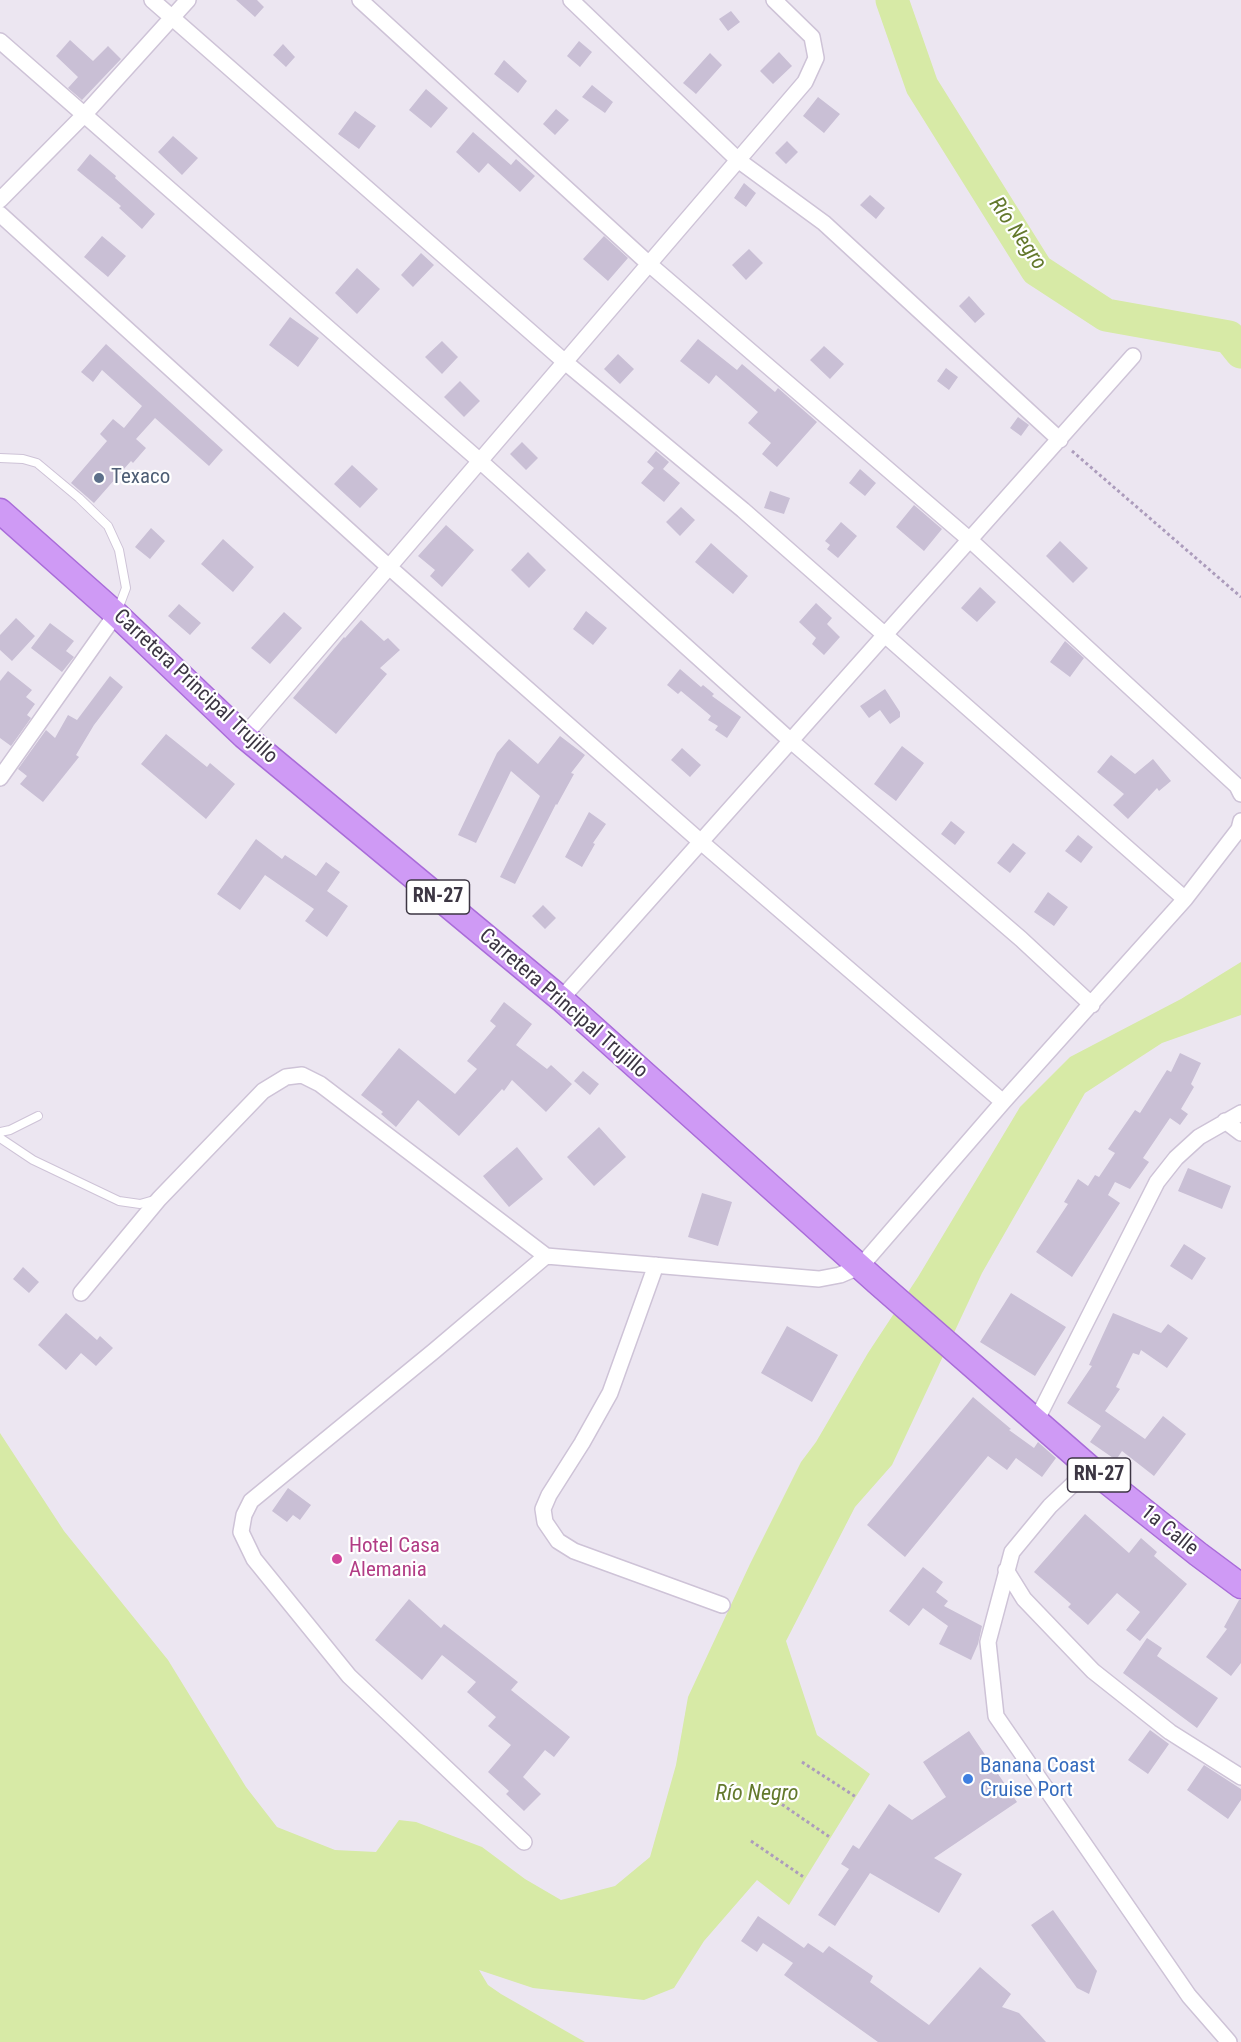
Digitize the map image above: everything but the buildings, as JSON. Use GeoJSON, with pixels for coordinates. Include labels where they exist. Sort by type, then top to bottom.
{"type":"FeatureCollection","features":[{"type":"Feature","properties":{"kind":"main road","name":"Carretera Principal Trujillo"},"geometry":{"type":"LineString","coordinates":[[0,511],[116,614],[244,736],[561,999],[963,1356]]}},
{"type":"Feature","properties":{"kind":"main road","name":"1a Calle"},"geometry":{"type":"LineString","coordinates":[[963,1356],[1090,1468],[1241,1586]]}},
{"type":"Feature","properties":{"kind":"street"},"geometry":{"type":"LineString","coordinates":[[152,0],[565,362],[743,510],[1185,899]]}},
{"type":"Feature","properties":{"kind":"street"},"geometry":{"type":"LineString","coordinates":[[0,200],[84,116],[188,0]]}},
{"type":"Feature","properties":{"kind":"street"},"geometry":{"type":"LineString","coordinates":[[360,0],[649,264],[970,540],[1237,786],[1241,794]]}},
{"type":"Feature","properties":{"kind":"street"},"geometry":{"type":"LineString","coordinates":[[571,0],[738,160],[824,223],[1060,440]]}},
{"type":"Feature","properties":{"kind":"street"},"geometry":{"type":"LineString","coordinates":[[244,736],[805,82],[816,58],[812,37],[774,0]]}},
{"type":"Feature","properties":{"kind":"street"},"geometry":{"type":"LineString","coordinates":[[0,41],[480,461],[791,741],[1021,939],[1092,1005]]}},
{"type":"Feature","properties":{"kind":"street"},"geometry":{"type":"LineString","coordinates":[[0,214],[389,567],[701,842],[1003,1102]]}},
{"type":"Feature","properties":{"kind":"street"},"geometry":{"type":"LineString","coordinates":[[561,999],[1133,356]]}},
{"type":"Feature","properties":{"kind":"street"},"geometry":{"type":"LineString","coordinates":[[0,778],[116,614]]}},
{"type":"Feature","properties":{"kind":"street"},"geometry":{"type":"LineString","coordinates":[[81,1293],[159,1199],[263,1091],[286,1077],[302,1076],[320,1084],[546,1256],[819,1279],[840,1275],[869,1274],[1003,1102],[1185,899],[1239,828],[1241,821]]}},
{"type":"Feature","properties":{"kind":"street"},"geometry":{"type":"LineString","coordinates":[[1036,1420],[1157,1182],[1176,1158],[1191,1144],[1241,1113]]}},
{"type":"Feature","properties":{"kind":"street"},"geometry":{"type":"LineString","coordinates":[[1225,1121],[1241,1133]]}},
{"type":"Feature","properties":{"kind":"street"},"geometry":{"type":"LineString","coordinates":[[524,1842],[349,1676],[254,1559],[241,1532],[244,1515],[251,1501],[546,1256]]}},
{"type":"Feature","properties":{"kind":"street"},"geometry":{"type":"LineString","coordinates":[[656,1265],[610,1393],[549,1495],[543,1509],[545,1522],[558,1541],[574,1551],[722,1605]]}},
{"type":"Feature","properties":{"kind":"street"},"geometry":{"type":"LineString","coordinates":[[1090,1468],[1050,1506],[1012,1552],[988,1642],[996,1716],[1170,1971],[1229,2042]]}},
{"type":"Feature","properties":{"kind":"street"},"geometry":{"type":"LineString","coordinates":[[1006,1570],[1024,1599],[1093,1671],[1170,1732],[1241,1778]]}},
{"type":"Feature","properties":{"kind":"lane"},"geometry":{"type":"LineString","coordinates":[[0,458],[22,459],[37,463],[108,526],[119,549],[126,588],[116,614]]}},
{"type":"Feature","properties":{"kind":"lane"},"geometry":{"type":"LineString","coordinates":[[0,1132],[10,1130],[38,1116]]}},
{"type":"Feature","properties":{"kind":"lane"},"geometry":{"type":"LineString","coordinates":[[0,1138],[33,1160],[119,1201],[140,1204],[159,1199]]}},
{"type":"Feature","properties":{"kind":"path"},"geometry":{"type":"LineString","coordinates":[[1060,440],[1241,597]]}},
{"type":"Feature","properties":{"kind":"path"},"geometry":{"type":"LineString","coordinates":[[802,1762],[856,1797]]}},
{"type":"Feature","properties":{"kind":"path"},"geometry":{"type":"LineString","coordinates":[[777,1801],[831,1838]]}},
{"type":"Feature","properties":{"kind":"path"},"geometry":{"type":"LineString","coordinates":[[751,1841],[805,1878]]}},
{"type":"Feature","properties":{"kind":"water"},"geometry":{"type":"Polygon","coordinates":[[[1241,962],[1241,1015],[1162,1043],[1085,1093],[982,1273],[892,1465],[855,1507],[786,1641],[817,1735],[870,1774],[789,1905],[757,1880],[704,1941],[674,1988],[644,2000],[533,1988],[479,1970],[488,1985],[501,1994],[585,2042],[0,2042],[0,1433],[64,1531],[168,1660],[246,1787],[277,1827],[335,1850],[376,1852],[399,1820],[416,1822],[482,1847],[525,1879],[561,1900],[615,1886],[650,1857],[676,1765],[688,1697],[801,1462],[816,1442],[868,1353],[918,1277],[1020,1107],[1070,1057],[1181,999],[1241,962]]]}},
{"type":"Feature","properties":{"kind":"waterway","name":"Río Negro"},"geometry":{"type":"LineString","coordinates":[[892,0],[922,86],[1037,270],[1106,315],[1229,337],[1241,352]]}},
{"type":"Feature","properties":{"kind":"place","name":"Texaco"},"geometry":{"type":"Point","coordinates":[99,478]}},
{"type":"Feature","properties":{"kind":"place","name":"Hotel Casa Alemania"},"geometry":{"type":"Point","coordinates":[337,1559]}},
{"type":"Feature","properties":{"kind":"place","name":"Banana Coast Cruise Port"},"geometry":{"type":"Point","coordinates":[968,1779]}}]}
